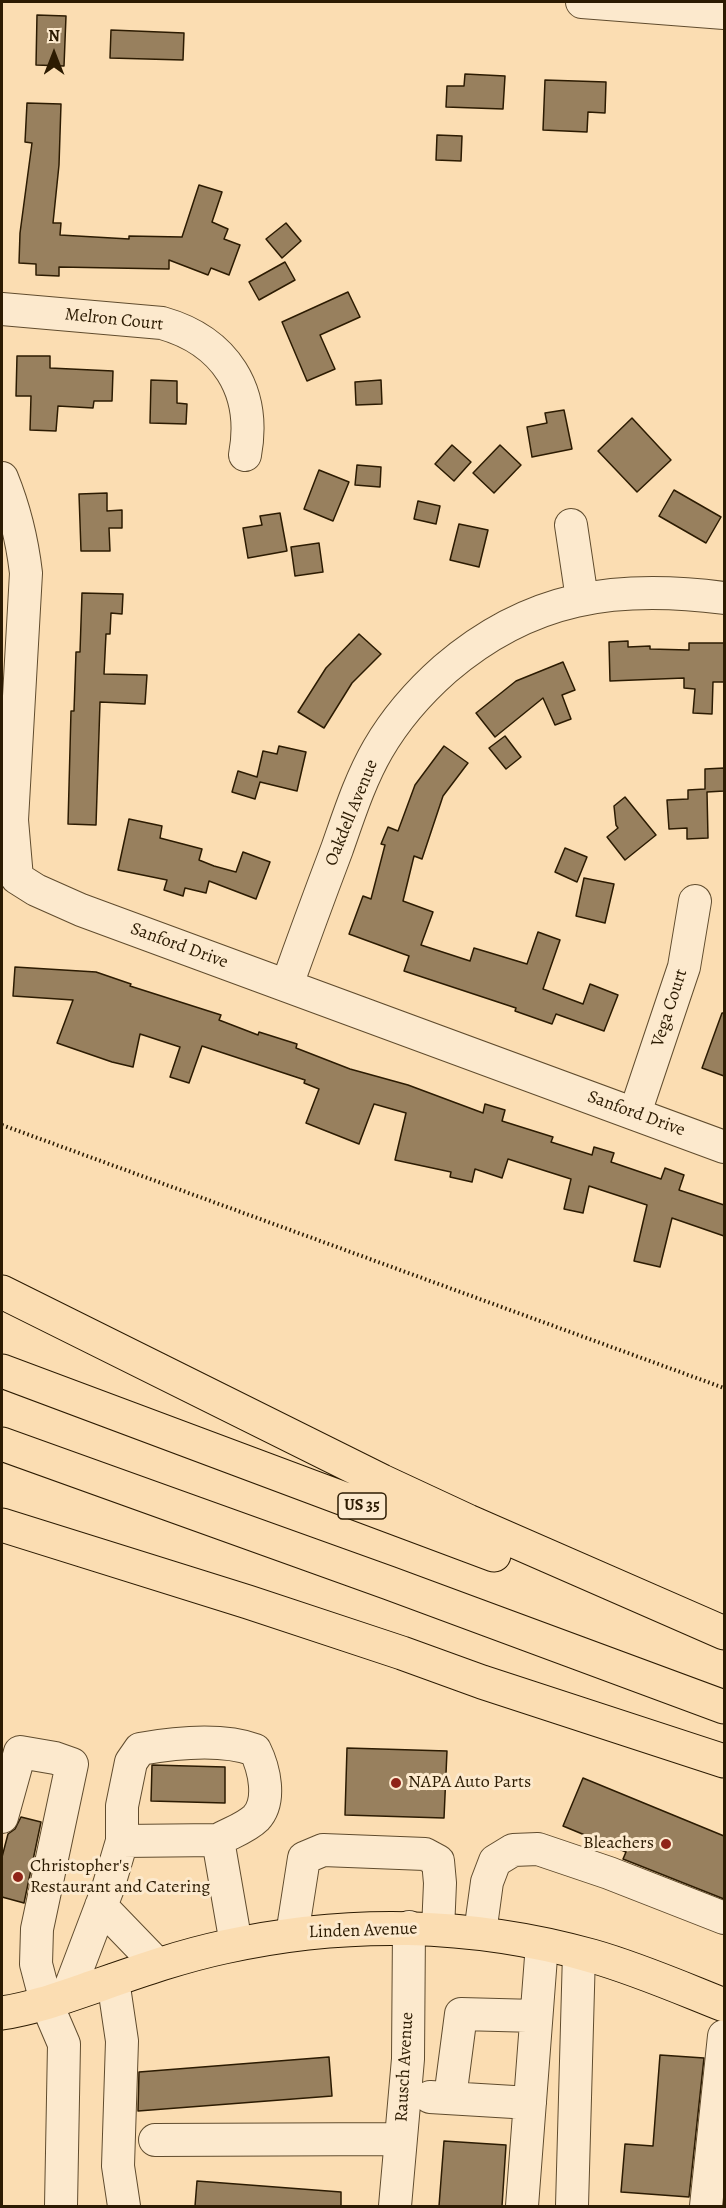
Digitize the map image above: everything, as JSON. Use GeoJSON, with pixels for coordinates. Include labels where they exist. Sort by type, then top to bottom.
{"type":"FeatureCollection","features":[{"type":"Feature","properties":{"kind":"main road"},"geometry":{"type":"LineString","coordinates":[[2,1292],[382,1481],[724,1633]]}},
{"type":"Feature","properties":{"kind":"main road","name":"US 35"},"geometry":{"type":"LineString","coordinates":[[2,1371],[415,1526],[724,1638]]}},
{"type":"Feature","properties":{"kind":"main road"},"geometry":{"type":"LineString","coordinates":[[2,1444],[378,1579],[724,1707]]}},
{"type":"Feature","properties":{"kind":"main road"},"geometry":{"type":"LineString","coordinates":[[2,1525],[248,1602],[724,1761]]}},
{"type":"Feature","properties":{"kind":"main road","name":"Linden Avenue"},"geometry":{"type":"LineString","coordinates":[[2,2013],[57,1999],[157,1964],[236,1944],[350,1929],[423,1928],[480,1933],[579,1953],[649,1975],[724,2006]]}},
{"type":"Feature","properties":{"kind":"street"},"geometry":{"type":"LineString","coordinates":[[582,2],[724,13]]}},
{"type":"Feature","properties":{"kind":"street","name":"Melron Court"},"geometry":{"type":"LineString","coordinates":[[2,309],[162,323],[183,329],[202,340],[219,354],[232,371],[241,391],[246,412],[245,455]]}},
{"type":"Feature","properties":{"kind":"street","name":"Sanford Drive"},"geometry":{"type":"LineString","coordinates":[[2,478],[20,529],[26,573],[12,820],[17,878],[36,890],[81,910],[724,1147]]}},
{"type":"Feature","properties":{"kind":"street"},"geometry":{"type":"LineString","coordinates":[[571,525],[582,599]]}},
{"type":"Feature","properties":{"kind":"street","name":"Oakdell Avenue"},"geometry":{"type":"LineString","coordinates":[[287,985],[361,783],[379,748],[400,716],[434,679],[465,652],[498,631],[549,607],[582,599],[631,592],[687,593],[724,598]]}},
{"type":"Feature","properties":{"kind":"street","name":"Vega Court"},"geometry":{"type":"LineString","coordinates":[[635,1113],[684,967],[695,901]]}},
{"type":"Feature","properties":{"kind":"street"},"geometry":{"type":"LineString","coordinates":[[57,1999],[101,1906],[122,1841],[122,1806],[131,1762],[140,1749],[165,1744],[242,1745],[255,1750],[262,1764],[265,1778],[261,1810],[256,1818],[218,1840],[122,1841]]}},
{"type":"Feature","properties":{"kind":"street"},"geometry":{"type":"LineString","coordinates":[[2,1817],[20,1752],[55,1758],[72,1764],[37,1929],[36,1964],[57,1999],[64,2044],[61,2206]]}},
{"type":"Feature","properties":{"kind":"street"},"geometry":{"type":"LineString","coordinates":[[218,1840],[236,1944]]}},
{"type":"Feature","properties":{"kind":"street"},"geometry":{"type":"LineString","coordinates":[[480,1933],[487,1882],[495,1861],[513,1850],[538,1849],[724,1918]]}},
{"type":"Feature","properties":{"kind":"street","name":"Rausch Avenue"},"geometry":{"type":"LineString","coordinates":[[292,1935],[304,1858],[323,1850],[425,1854],[438,1861],[440,1883],[423,1928],[395,2206]]}},
{"type":"Feature","properties":{"kind":"street"},"geometry":{"type":"LineString","coordinates":[[101,1906],[157,1964]]}},
{"type":"Feature","properties":{"kind":"street"},"geometry":{"type":"LineString","coordinates":[[522,2206],[542,1944]]}},
{"type":"Feature","properties":{"kind":"street"},"geometry":{"type":"LineString","coordinates":[[572,2206],[579,1953]]}},
{"type":"Feature","properties":{"kind":"street"},"geometry":{"type":"LineString","coordinates":[[113,1980],[122,2041],[118,2166],[124,2206]]}},
{"type":"Feature","properties":{"kind":"street"},"geometry":{"type":"LineString","coordinates":[[450,2098],[461,2014],[536,2016]]}},
{"type":"Feature","properties":{"kind":"street"},"geometry":{"type":"LineString","coordinates":[[706,2206],[724,2036]]}},
{"type":"Feature","properties":{"kind":"street"},"geometry":{"type":"LineString","coordinates":[[405,2095],[530,2103]]}},
{"type":"Feature","properties":{"kind":"street"},"geometry":{"type":"LineString","coordinates":[[155,2140],[401,2139]]}},
{"type":"Feature","properties":{"kind":"path"},"geometry":{"type":"LineString","coordinates":[[2,1125],[724,1388]]}},
{"type":"Feature","properties":{"kind":"building"},"geometry":{"type":"Polygon","coordinates":[[[37,15],[66,16],[64,66],[36,65],[37,15]]]}},
{"type":"Feature","properties":{"kind":"building"},"geometry":{"type":"Polygon","coordinates":[[[111,30],[184,33],[183,60],[110,58],[111,30]]]}},
{"type":"Feature","properties":{"kind":"building"},"geometry":{"type":"Polygon","coordinates":[[[465,74],[505,76],[503,109],[446,107],[447,86],[464,86],[465,74]]]}},
{"type":"Feature","properties":{"kind":"building"},"geometry":{"type":"Polygon","coordinates":[[[545,80],[606,82],[605,113],[588,112],[587,132],[543,130],[545,80]]]}},
{"type":"Feature","properties":{"kind":"building"},"geometry":{"type":"Polygon","coordinates":[[[27,103],[61,104],[59,165],[53,223],[61,223],[60,235],[129,239],[129,236],[182,237],[199,185],[222,192],[212,222],[228,229],[224,239],[240,245],[229,275],[211,268],[208,275],[169,260],[169,269],[59,267],[59,276],[36,275],[36,264],[19,263],[20,233],[32,143],[25,142],[27,103]]]}},
{"type":"Feature","properties":{"kind":"building"},"geometry":{"type":"Polygon","coordinates":[[[437,135],[462,136],[461,161],[436,160],[437,135]]]}},
{"type":"Feature","properties":{"kind":"building"},"geometry":{"type":"Polygon","coordinates":[[[286,223],[301,241],[282,258],[266,239],[286,223]]]}},
{"type":"Feature","properties":{"kind":"building"},"geometry":{"type":"Polygon","coordinates":[[[285,262],[295,280],[259,300],[249,282],[285,262]]]}},
{"type":"Feature","properties":{"kind":"building"},"geometry":{"type":"Polygon","coordinates":[[[348,292],[360,317],[320,335],[335,369],[307,381],[282,322],[348,292]]]}},
{"type":"Feature","properties":{"kind":"building"},"geometry":{"type":"Polygon","coordinates":[[[17,356],[50,356],[50,368],[113,371],[112,401],[94,401],[93,408],[58,406],[56,431],[30,430],[31,396],[16,396],[17,356]]]}},
{"type":"Feature","properties":{"kind":"building"},"geometry":{"type":"Polygon","coordinates":[[[151,380],[177,381],[177,403],[187,404],[186,424],[150,423],[151,380]]]}},
{"type":"Feature","properties":{"kind":"building"},"geometry":{"type":"Polygon","coordinates":[[[381,380],[382,404],[356,405],[355,382],[381,380]]]}},
{"type":"Feature","properties":{"kind":"building"},"geometry":{"type":"Polygon","coordinates":[[[564,410],[572,449],[532,457],[527,427],[547,423],[545,413],[564,410]]]}},
{"type":"Feature","properties":{"kind":"building"},"geometry":{"type":"Polygon","coordinates":[[[632,418],[671,460],[637,492],[598,451],[632,418]]]}},
{"type":"Feature","properties":{"kind":"building"},"geometry":{"type":"Polygon","coordinates":[[[452,445],[471,462],[454,481],[435,464],[452,445]]]}},
{"type":"Feature","properties":{"kind":"building"},"geometry":{"type":"Polygon","coordinates":[[[500,445],[521,465],[494,493],[473,473],[500,445]]]}},
{"type":"Feature","properties":{"kind":"building"},"geometry":{"type":"Polygon","coordinates":[[[357,465],[381,467],[380,487],[355,485],[357,465]]]}},
{"type":"Feature","properties":{"kind":"building"},"geometry":{"type":"Polygon","coordinates":[[[319,470],[349,482],[333,521],[304,509],[319,470]]]}},
{"type":"Feature","properties":{"kind":"building"},"geometry":{"type":"Polygon","coordinates":[[[674,490],[721,517],[706,543],[659,516],[674,490]]]}},
{"type":"Feature","properties":{"kind":"building"},"geometry":{"type":"Polygon","coordinates":[[[107,493],[107,511],[122,510],[122,528],[109,528],[110,551],[81,551],[79,494],[107,493]]]}},
{"type":"Feature","properties":{"kind":"building"},"geometry":{"type":"Polygon","coordinates":[[[418,501],[440,506],[436,524],[414,519],[418,501]]]}},
{"type":"Feature","properties":{"kind":"building"},"geometry":{"type":"Polygon","coordinates":[[[280,513],[287,551],[248,558],[243,528],[262,525],[260,516],[280,513]]]}},
{"type":"Feature","properties":{"kind":"building"},"geometry":{"type":"Polygon","coordinates":[[[459,524],[488,530],[479,567],[450,560],[459,524]]]}},
{"type":"Feature","properties":{"kind":"building"},"geometry":{"type":"Polygon","coordinates":[[[319,543],[323,572],[295,576],[291,547],[319,543]]]}},
{"type":"Feature","properties":{"kind":"building"},"geometry":{"type":"Polygon","coordinates":[[[82,593],[123,594],[122,614],[111,613],[110,634],[106,634],[104,674],[147,675],[145,704],[100,702],[96,825],[68,824],[71,711],[74,711],[76,652],[80,652],[82,593]]]}},
{"type":"Feature","properties":{"kind":"building"},"geometry":{"type":"Polygon","coordinates":[[[359,634],[381,654],[352,683],[324,728],[298,712],[326,668],[359,634]]]}},
{"type":"Feature","properties":{"kind":"building"},"geometry":{"type":"Polygon","coordinates":[[[628,641],[628,647],[650,646],[650,649],[689,650],[689,643],[724,643],[724,682],[713,682],[712,714],[693,713],[695,689],[684,688],[684,678],[610,681],[609,642],[628,641]]]}},
{"type":"Feature","properties":{"kind":"building"},"geometry":{"type":"Polygon","coordinates":[[[563,662],[575,690],[562,695],[571,719],[555,725],[543,698],[495,737],[476,713],[516,681],[563,662]]]}},
{"type":"Feature","properties":{"kind":"building"},"geometry":{"type":"Polygon","coordinates":[[[505,736],[521,757],[506,769],[489,748],[505,736]]]}},
{"type":"Feature","properties":{"kind":"building"},"geometry":{"type":"Polygon","coordinates":[[[279,746],[306,752],[297,791],[260,782],[255,799],[232,792],[238,771],[257,777],[263,751],[277,754],[279,746]]]}},
{"type":"Feature","properties":{"kind":"building"},"geometry":{"type":"Polygon","coordinates":[[[444,746],[468,763],[443,796],[422,859],[414,856],[403,901],[433,912],[421,945],[470,961],[474,948],[527,964],[538,932],[560,940],[543,989],[583,1004],[590,984],[618,995],[604,1031],[556,1014],[552,1024],[515,1011],[516,1008],[404,971],[409,956],[349,934],[363,896],[371,899],[385,845],[381,844],[388,827],[398,831],[415,785],[444,746]]]}},
{"type":"Feature","properties":{"kind":"building"},"geometry":{"type":"Polygon","coordinates":[[[724,768],[724,791],[707,792],[708,838],[687,839],[687,828],[669,829],[667,800],[688,799],[688,790],[705,789],[705,769],[724,768]]]}},
{"type":"Feature","properties":{"kind":"building"},"geometry":{"type":"Polygon","coordinates":[[[625,797],[656,835],[625,860],[607,837],[618,828],[614,806],[625,797]]]}},
{"type":"Feature","properties":{"kind":"building"},"geometry":{"type":"Polygon","coordinates":[[[129,819],[162,826],[160,838],[202,849],[199,860],[214,866],[236,872],[243,852],[270,862],[256,899],[209,881],[206,893],[185,888],[183,896],[164,890],[167,880],[118,870],[129,819]]]}},
{"type":"Feature","properties":{"kind":"building"},"geometry":{"type":"Polygon","coordinates":[[[565,848],[587,857],[577,882],[555,872],[565,848]]]}},
{"type":"Feature","properties":{"kind":"building"},"geometry":{"type":"Polygon","coordinates":[[[584,878],[614,884],[605,923],[576,916],[584,878]]]}},
{"type":"Feature","properties":{"kind":"building"},"geometry":{"type":"Polygon","coordinates":[[[15,967],[96,972],[131,984],[130,986],[221,1015],[219,1020],[258,1035],[259,1032],[297,1044],[296,1048],[350,1069],[408,1085],[483,1113],[485,1104],[505,1110],[502,1121],[553,1137],[551,1142],[592,1155],[594,1147],[614,1153],[611,1162],[661,1179],[665,1168],[684,1175],[679,1190],[724,1205],[724,1236],[672,1218],[660,1267],[634,1261],[647,1205],[589,1186],[583,1213],[564,1209],[571,1179],[508,1159],[502,1178],[475,1169],[472,1182],[450,1177],[451,1172],[395,1160],[406,1113],[374,1104],[359,1144],[306,1123],[319,1089],[304,1083],[305,1080],[202,1046],[189,1083],[170,1077],[180,1047],[140,1034],[133,1067],[57,1043],[73,1000],[13,996],[15,967]]]}},
{"type":"Feature","properties":{"kind":"building"},"geometry":{"type":"Polygon","coordinates":[[[722,1013],[724,1013],[724,1076],[702,1068],[722,1013]]]}},
{"type":"Feature","properties":{"kind":"building","name":"NAPA Auto Parts"},"geometry":{"type":"Polygon","coordinates":[[[347,1748],[447,1751],[444,1818],[345,1815],[347,1748]]]}},
{"type":"Feature","properties":{"kind":"building"},"geometry":{"type":"Polygon","coordinates":[[[152,1765],[225,1767],[225,1803],[151,1801],[152,1765]]]}},
{"type":"Feature","properties":{"kind":"building","name":"Bleachers"},"geometry":{"type":"Polygon","coordinates":[[[583,1778],[724,1836],[724,1899],[623,1859],[626,1852],[563,1826],[583,1778]]]}},
{"type":"Feature","properties":{"kind":"building","name":"Christopher's Restaurant and Catering"},"geometry":{"type":"Polygon","coordinates":[[[21,1817],[41,1822],[24,1903],[2,1897],[2,1857],[8,1834],[15,1829],[21,1817]]]}},
{"type":"Feature","properties":{"kind":"building"},"geometry":{"type":"Polygon","coordinates":[[[660,2055],[704,2058],[689,2197],[621,2192],[625,2144],[653,2146],[660,2055]]]}},
{"type":"Feature","properties":{"kind":"building"},"geometry":{"type":"Polygon","coordinates":[[[329,2057],[332,2096],[138,2111],[139,2072],[329,2057]]]}},
{"type":"Feature","properties":{"kind":"building"},"geometry":{"type":"Polygon","coordinates":[[[444,2141],[506,2145],[502,2206],[439,2206],[444,2141]]]}},
{"type":"Feature","properties":{"kind":"building"},"geometry":{"type":"Polygon","coordinates":[[[197,2181],[341,2192],[341,2206],[195,2206],[197,2181]]]}},
{"type":"Feature","properties":{"kind":"place","name":"NAPA Auto Parts"},"geometry":{"type":"Point","coordinates":[396,1783]}},
{"type":"Feature","properties":{"kind":"place","name":"Bleachers"},"geometry":{"type":"Point","coordinates":[666,1844]}},
{"type":"Feature","properties":{"kind":"place","name":"Christopher's Restaurant and Catering"},"geometry":{"type":"Point","coordinates":[18,1877]}}]}
